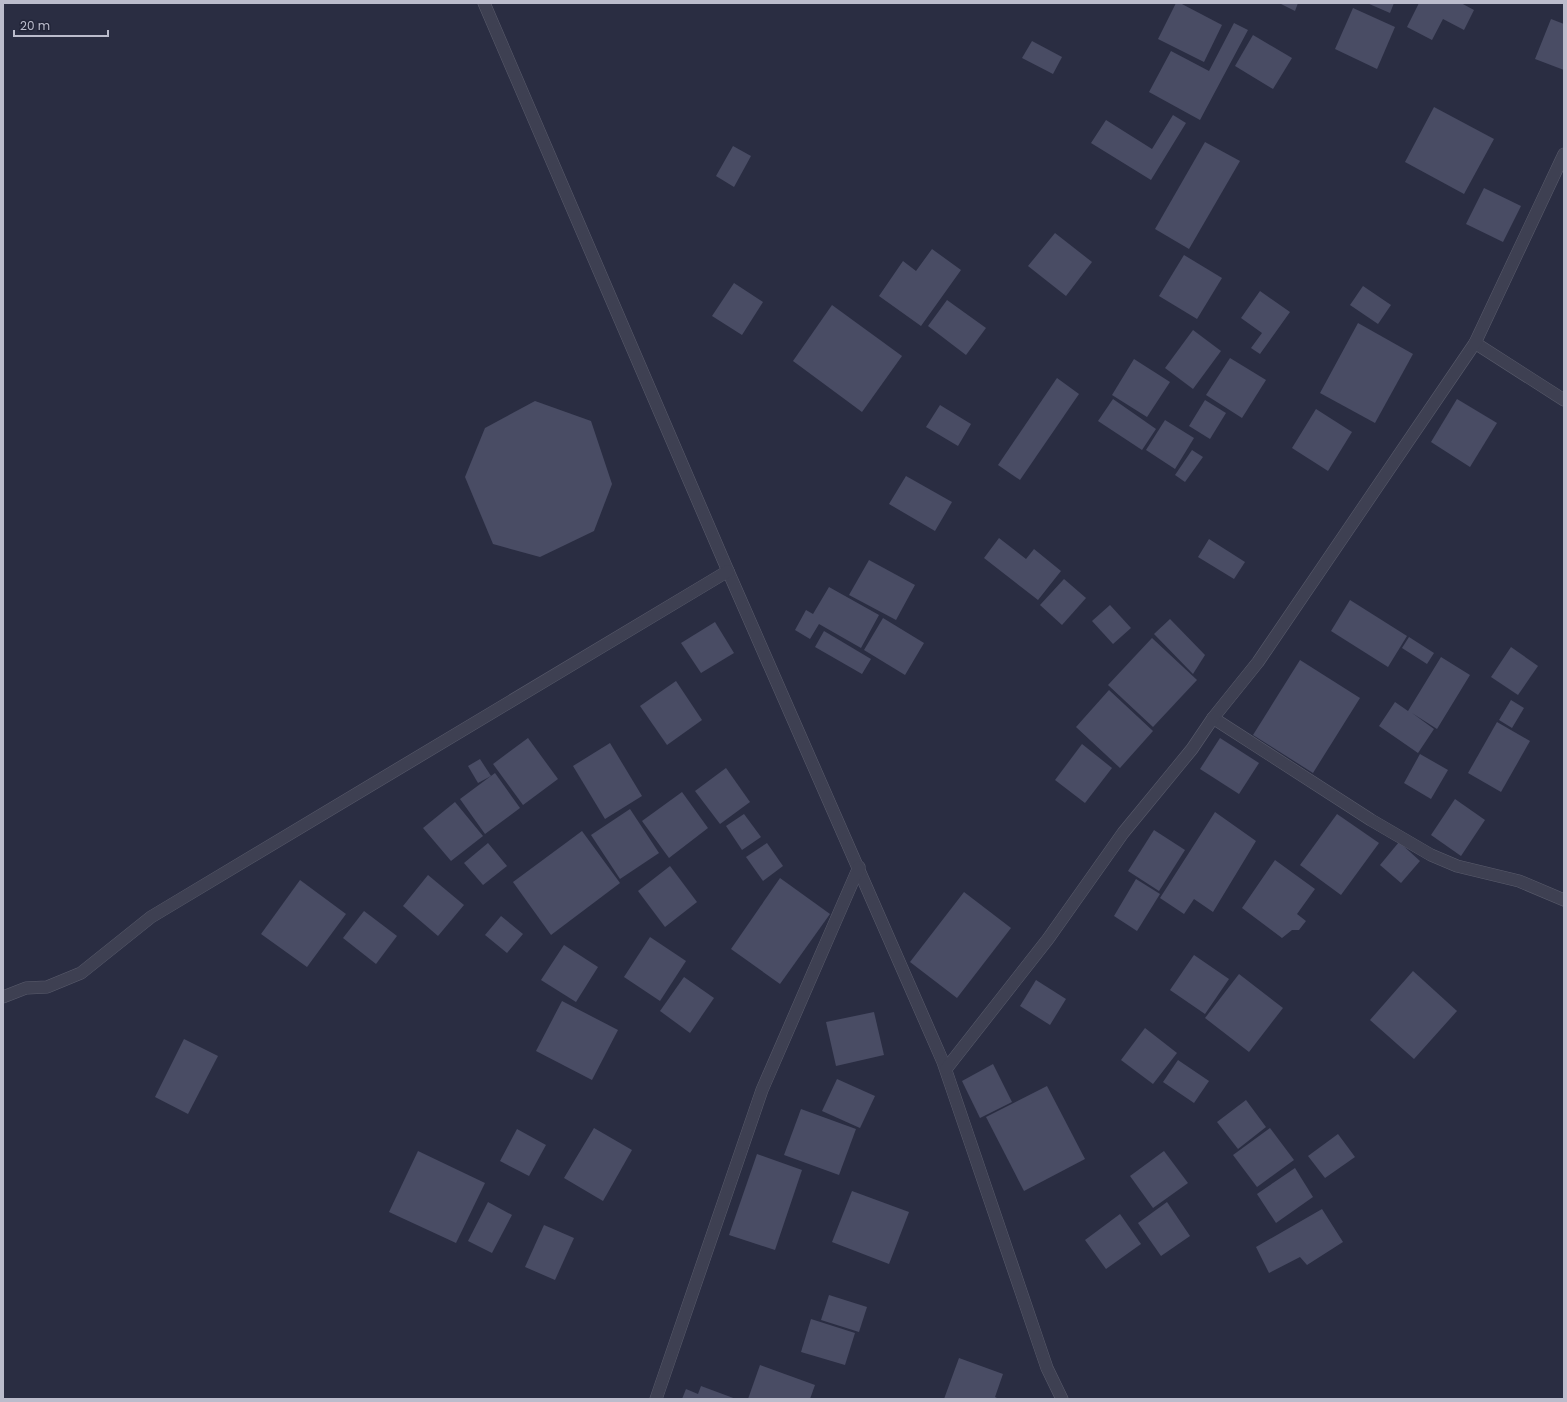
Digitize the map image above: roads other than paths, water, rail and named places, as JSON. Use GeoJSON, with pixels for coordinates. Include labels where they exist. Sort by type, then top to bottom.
{"type":"FeatureCollection","features":[{"type":"Feature","properties":{"kind":"street"},"geometry":{"type":"LineString","coordinates":[[484,3],[728,571],[859,867],[946,1069],[1047,1368],[1062,1399]]}},
{"type":"Feature","properties":{"kind":"street"},"geometry":{"type":"LineString","coordinates":[[946,1069],[1048,939],[1123,833],[1192,749],[1213,718],[1258,662],[1475,343],[1564,154]]}},
{"type":"Feature","properties":{"kind":"street"},"geometry":{"type":"LineString","coordinates":[[1475,343],[1564,400]]}},
{"type":"Feature","properties":{"kind":"street"},"geometry":{"type":"LineString","coordinates":[[3,996],[26,988],[47,987],[81,973],[150,917],[728,571]]}},
{"type":"Feature","properties":{"kind":"street"},"geometry":{"type":"LineString","coordinates":[[1213,718],[1371,820],[1431,856],[1457,866],[1519,880],[1564,900]]}},
{"type":"Feature","properties":{"kind":"street"},"geometry":{"type":"LineString","coordinates":[[656,1399],[762,1090],[859,867]]}}]}
